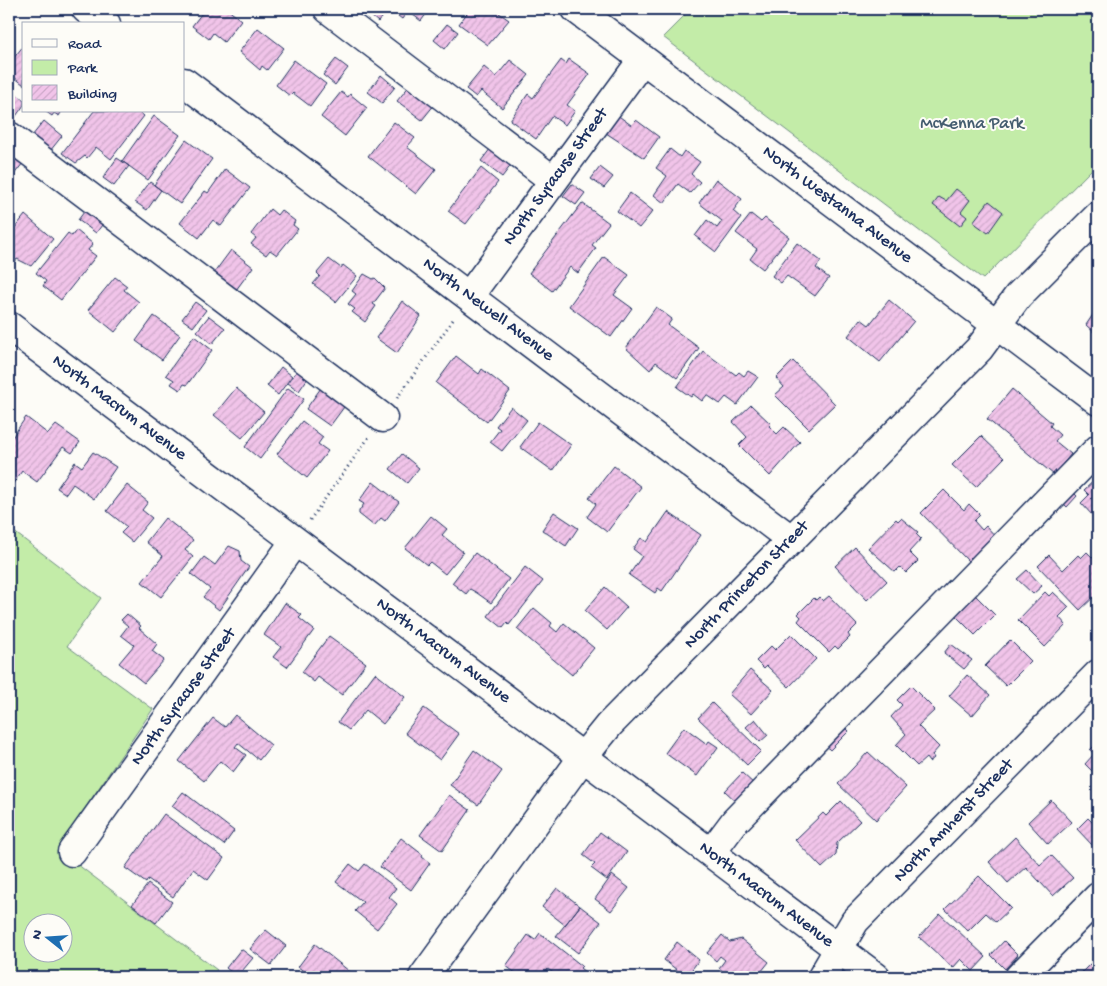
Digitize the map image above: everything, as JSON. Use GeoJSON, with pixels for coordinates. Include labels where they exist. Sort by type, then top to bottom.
{"type":"FeatureCollection","features":[{"type":"Feature","properties":{"kind":"street"},"geometry":{"type":"LineString","coordinates":[[86,9],[103,22]]}},
{"type":"Feature","properties":{"kind":"street"},"geometry":{"type":"LineString","coordinates":[[328,9],[553,180]]}},
{"type":"Feature","properties":{"kind":"street","name":"North Westanna Avenue"},"geometry":{"type":"LineString","coordinates":[[576,9],[1098,401]]}},
{"type":"Feature","properties":{"kind":"street","name":"North Syracuse Street"},"geometry":{"type":"LineString","coordinates":[[469,296],[643,59]]}},
{"type":"Feature","properties":{"kind":"street","name":"North Newell Avenue"},"geometry":{"type":"LineString","coordinates":[[185,83],[792,540]]}},
{"type":"Feature","properties":{"kind":"street"},"geometry":{"type":"LineString","coordinates":[[9,136],[383,418]]}},
{"type":"Feature","properties":{"kind":"street","name":"North Princeton Street"},"geometry":{"type":"LineString","coordinates":[[423,977],[583,757],[609,726],[979,349],[1018,296],[1098,216]]}},
{"type":"Feature","properties":{"kind":"street","name":"North Macrum Avenue"},"geometry":{"type":"LineString","coordinates":[[9,326],[876,977]]}},
{"type":"Feature","properties":{"kind":"street"},"geometry":{"type":"LineString","coordinates":[[711,853],[735,821],[1098,449]]}},
{"type":"Feature","properties":{"kind":"street","name":"North Syracuse Street"},"geometry":{"type":"LineString","coordinates":[[72,852],[296,541]]}},
{"type":"Feature","properties":{"kind":"street","name":"North Amherst Street"},"geometry":{"type":"LineString","coordinates":[[822,977],[856,921],[1098,674]]}},
{"type":"Feature","properties":{"kind":"street"},"geometry":{"type":"LineString","coordinates":[[1019,977],[1098,897]]}},
{"type":"Feature","properties":{"kind":"green space","name":"McKenna Park"},"geometry":{"type":"Polygon","coordinates":[[[691,9],[1098,9],[1098,163],[983,279],[663,37],[691,9]]]}},
{"type":"Feature","properties":{"kind":"green space"},"geometry":{"type":"Polygon","coordinates":[[[9,528],[101,598],[67,646],[153,709],[57,849],[217,970],[212,977],[9,977],[9,528]]]}},
{"type":"Feature","properties":{"kind":"building"},"geometry":{"type":"Polygon","coordinates":[[[205,9],[227,9],[241,20],[224,42],[213,33],[209,39],[192,26],[205,9]]]}},
{"type":"Feature","properties":{"kind":"building"},"geometry":{"type":"Polygon","coordinates":[[[363,9],[388,9],[378,22],[363,9]]]}},
{"type":"Feature","properties":{"kind":"building"},"geometry":{"type":"Polygon","coordinates":[[[430,9],[421,21],[408,11],[402,19],[390,10],[430,9]]]}},
{"type":"Feature","properties":{"kind":"building"},"geometry":{"type":"Polygon","coordinates":[[[470,9],[503,9],[499,13],[509,20],[488,45],[459,24],[470,9]]]}},
{"type":"Feature","properties":{"kind":"building"},"geometry":{"type":"Polygon","coordinates":[[[447,24],[458,32],[445,49],[434,40],[447,24]]]}},
{"type":"Feature","properties":{"kind":"building"},"geometry":{"type":"Polygon","coordinates":[[[258,28],[284,48],[267,70],[262,66],[260,70],[239,52],[258,28]]]}},
{"type":"Feature","properties":{"kind":"building"},"geometry":{"type":"Polygon","coordinates":[[[22,48],[22,83],[9,73],[9,64],[22,48]]]}},
{"type":"Feature","properties":{"kind":"building"},"geometry":{"type":"Polygon","coordinates":[[[336,59],[348,68],[335,85],[323,75],[336,59]]]}},
{"type":"Feature","properties":{"kind":"building"},"geometry":{"type":"Polygon","coordinates":[[[569,59],[590,74],[567,105],[575,111],[565,125],[552,116],[536,139],[510,120],[528,94],[533,98],[561,60],[566,64],[569,59]]]}},
{"type":"Feature","properties":{"kind":"building"},"geometry":{"type":"Polygon","coordinates":[[[294,60],[326,84],[310,106],[293,93],[290,96],[276,85],[294,60]]]}},
{"type":"Feature","properties":{"kind":"building"},"geometry":{"type":"Polygon","coordinates":[[[510,60],[529,75],[502,108],[481,91],[476,97],[466,89],[484,67],[496,77],[510,60]]]}},
{"type":"Feature","properties":{"kind":"building"},"geometry":{"type":"Polygon","coordinates":[[[381,75],[395,87],[382,103],[368,92],[381,75]]]}},
{"type":"Feature","properties":{"kind":"building"},"geometry":{"type":"Polygon","coordinates":[[[415,79],[439,99],[422,120],[397,101],[415,79]]]}},
{"type":"Feature","properties":{"kind":"building"},"geometry":{"type":"Polygon","coordinates":[[[9,88],[22,98],[22,108],[11,123],[9,121],[9,88]]]}},
{"type":"Feature","properties":{"kind":"building"},"geometry":{"type":"Polygon","coordinates":[[[341,92],[348,97],[350,94],[367,108],[345,136],[321,117],[341,92]]]}},
{"type":"Feature","properties":{"kind":"building"},"geometry":{"type":"Polygon","coordinates":[[[46,112],[61,112],[59,116],[54,113],[52,116],[46,112]]]}},
{"type":"Feature","properties":{"kind":"building"},"geometry":{"type":"Polygon","coordinates":[[[93,112],[139,112],[144,116],[111,159],[96,147],[87,158],[85,156],[76,163],[62,153],[93,112]]]}},
{"type":"Feature","properties":{"kind":"building"},"geometry":{"type":"Polygon","coordinates":[[[616,114],[631,125],[636,120],[659,137],[644,158],[603,131],[616,114]]]}},
{"type":"Feature","properties":{"kind":"building"},"geometry":{"type":"Polygon","coordinates":[[[154,116],[180,135],[148,180],[122,161],[154,116]]]}},
{"type":"Feature","properties":{"kind":"building"},"geometry":{"type":"Polygon","coordinates":[[[44,121],[62,136],[50,151],[32,136],[44,121]]]}},
{"type":"Feature","properties":{"kind":"building"},"geometry":{"type":"Polygon","coordinates":[[[394,122],[415,138],[407,147],[436,169],[416,194],[368,156],[394,122]]]}},
{"type":"Feature","properties":{"kind":"building"},"geometry":{"type":"Polygon","coordinates":[[[186,140],[212,159],[180,204],[154,185],[186,140]]]}},
{"type":"Feature","properties":{"kind":"building"},"geometry":{"type":"Polygon","coordinates":[[[497,140],[518,156],[502,177],[481,161],[497,140]]]}},
{"type":"Feature","properties":{"kind":"building"},"geometry":{"type":"Polygon","coordinates":[[[670,149],[680,157],[684,151],[700,162],[691,174],[700,182],[690,193],[678,184],[664,203],[654,195],[667,176],[656,168],[670,149]]]}},
{"type":"Feature","properties":{"kind":"building"},"geometry":{"type":"Polygon","coordinates":[[[9,152],[23,163],[9,181],[9,152]]]}},
{"type":"Feature","properties":{"kind":"building"},"geometry":{"type":"Polygon","coordinates":[[[117,158],[129,166],[114,186],[103,178],[117,158]]]}},
{"type":"Feature","properties":{"kind":"building"},"geometry":{"type":"Polygon","coordinates":[[[600,167],[613,177],[604,188],[591,179],[600,167]]]}},
{"type":"Feature","properties":{"kind":"building"},"geometry":{"type":"Polygon","coordinates":[[[481,168],[498,182],[466,224],[448,211],[481,168]]]}},
{"type":"Feature","properties":{"kind":"building"},"geometry":{"type":"Polygon","coordinates":[[[225,169],[250,188],[221,226],[213,220],[199,238],[180,223],[205,191],[208,193],[225,169]]]}},
{"type":"Feature","properties":{"kind":"building"},"geometry":{"type":"Polygon","coordinates":[[[716,179],[742,199],[733,211],[741,218],[716,252],[695,236],[707,220],[717,228],[722,221],[699,203],[716,179]]]}},
{"type":"Feature","properties":{"kind":"building"},"geometry":{"type":"Polygon","coordinates":[[[150,182],[161,190],[147,210],[135,202],[150,182]]]}},
{"type":"Feature","properties":{"kind":"building"},"geometry":{"type":"Polygon","coordinates":[[[572,184],[585,193],[576,205],[563,196],[572,184]]]}},
{"type":"Feature","properties":{"kind":"building"},"geometry":{"type":"Polygon","coordinates":[[[956,189],[970,200],[961,212],[967,217],[960,226],[933,205],[939,197],[946,201],[956,189]]]}},
{"type":"Feature","properties":{"kind":"building"},"geometry":{"type":"Polygon","coordinates":[[[630,193],[653,211],[639,228],[617,211],[630,193]]]}},
{"type":"Feature","properties":{"kind":"building"},"geometry":{"type":"Polygon","coordinates":[[[989,201],[1003,212],[988,233],[973,222],[989,201]]]}},
{"type":"Feature","properties":{"kind":"building"},"geometry":{"type":"Polygon","coordinates":[[[582,203],[609,223],[592,245],[596,248],[578,273],[570,267],[552,291],[529,273],[582,203]]]}},
{"type":"Feature","properties":{"kind":"building"},"geometry":{"type":"Polygon","coordinates":[[[87,208],[105,221],[96,233],[78,220],[87,208]]]}},
{"type":"Feature","properties":{"kind":"building"},"geometry":{"type":"Polygon","coordinates":[[[270,209],[277,215],[281,210],[295,221],[293,225],[298,229],[277,255],[270,250],[266,255],[251,244],[256,238],[251,234],[270,209]]]}},
{"type":"Feature","properties":{"kind":"building"},"geometry":{"type":"Polygon","coordinates":[[[751,214],[761,222],[765,218],[789,237],[763,269],[750,259],[757,249],[736,233],[751,214]]]}},
{"type":"Feature","properties":{"kind":"building"},"geometry":{"type":"Polygon","coordinates":[[[25,215],[53,239],[31,266],[17,259],[11,267],[9,265],[9,232],[11,233],[25,215]]]}},
{"type":"Feature","properties":{"kind":"building"},"geometry":{"type":"Polygon","coordinates":[[[76,230],[93,244],[88,250],[96,256],[61,300],[43,286],[46,281],[36,273],[68,233],[72,236],[76,230]]]}},
{"type":"Feature","properties":{"kind":"building"},"geometry":{"type":"Polygon","coordinates":[[[797,243],[821,261],[816,268],[829,278],[815,296],[787,276],[781,283],[772,276],[797,243]]]}},
{"type":"Feature","properties":{"kind":"building"},"geometry":{"type":"Polygon","coordinates":[[[231,250],[253,267],[236,290],[214,273],[231,250]]]}},
{"type":"Feature","properties":{"kind":"building"},"geometry":{"type":"Polygon","coordinates":[[[604,257],[629,275],[614,295],[632,308],[611,337],[569,306],[604,257]]]}},
{"type":"Feature","properties":{"kind":"building"},"geometry":{"type":"Polygon","coordinates":[[[329,259],[341,268],[343,265],[357,276],[336,302],[313,284],[320,276],[317,273],[329,259]]]}},
{"type":"Feature","properties":{"kind":"building"},"geometry":{"type":"Polygon","coordinates":[[[364,274],[373,279],[375,278],[385,288],[373,304],[376,306],[365,322],[352,312],[355,309],[348,304],[356,294],[352,291],[364,274]]]}},
{"type":"Feature","properties":{"kind":"building"},"geometry":{"type":"Polygon","coordinates":[[[115,277],[127,286],[124,290],[139,302],[115,332],[88,310],[115,277]]]}},
{"type":"Feature","properties":{"kind":"building"},"geometry":{"type":"Polygon","coordinates":[[[889,300],[914,321],[880,362],[848,336],[861,319],[869,325],[889,300]]]}},
{"type":"Feature","properties":{"kind":"building"},"geometry":{"type":"Polygon","coordinates":[[[402,301],[421,316],[397,353],[376,338],[402,301]]]}},
{"type":"Feature","properties":{"kind":"building"},"geometry":{"type":"Polygon","coordinates":[[[195,302],[206,310],[193,327],[182,319],[195,302]]]}},
{"type":"Feature","properties":{"kind":"building"},"geometry":{"type":"Polygon","coordinates":[[[656,307],[672,319],[668,325],[699,348],[677,378],[656,362],[650,370],[626,348],[656,307]]]}},
{"type":"Feature","properties":{"kind":"building"},"geometry":{"type":"Polygon","coordinates":[[[1098,307],[1098,336],[1086,325],[1098,307]]]}},
{"type":"Feature","properties":{"kind":"building"},"geometry":{"type":"Polygon","coordinates":[[[154,316],[180,335],[162,360],[136,341],[154,316]]]}},
{"type":"Feature","properties":{"kind":"building"},"geometry":{"type":"Polygon","coordinates":[[[209,316],[225,328],[212,344],[197,331],[209,316]]]}},
{"type":"Feature","properties":{"kind":"building"},"geometry":{"type":"Polygon","coordinates":[[[194,336],[212,350],[187,385],[184,384],[180,390],[171,384],[174,380],[166,375],[194,336]]]}},
{"type":"Feature","properties":{"kind":"building"},"geometry":{"type":"Polygon","coordinates":[[[703,351],[736,375],[739,372],[744,376],[748,371],[758,377],[737,405],[726,397],[720,404],[707,395],[702,401],[693,394],[691,397],[677,387],[703,351]]]}},
{"type":"Feature","properties":{"kind":"building"},"geometry":{"type":"Polygon","coordinates":[[[456,356],[479,374],[482,369],[510,391],[487,422],[436,383],[456,356]]]}},
{"type":"Feature","properties":{"kind":"building"},"geometry":{"type":"Polygon","coordinates":[[[793,361],[835,404],[809,429],[775,395],[784,387],[776,378],[793,361]]]}},
{"type":"Feature","properties":{"kind":"building"},"geometry":{"type":"Polygon","coordinates":[[[281,367],[292,376],[278,395],[267,386],[281,367]]]}},
{"type":"Feature","properties":{"kind":"building"},"geometry":{"type":"Polygon","coordinates":[[[300,367],[310,375],[299,391],[288,383],[300,367]]]}},
{"type":"Feature","properties":{"kind":"building"},"geometry":{"type":"Polygon","coordinates":[[[323,385],[347,403],[330,426],[306,409],[323,385]]]}},
{"type":"Feature","properties":{"kind":"building"},"geometry":{"type":"Polygon","coordinates":[[[236,388],[264,412],[242,438],[214,415],[236,388]]]}},
{"type":"Feature","properties":{"kind":"building"},"geometry":{"type":"Polygon","coordinates":[[[288,388],[304,399],[260,459],[245,447],[288,388]]]}},
{"type":"Feature","properties":{"kind":"building"},"geometry":{"type":"Polygon","coordinates":[[[1012,389],[1052,423],[1050,426],[1060,435],[1055,441],[1071,454],[1054,475],[987,419],[1012,389]]]}},
{"type":"Feature","properties":{"kind":"building"},"geometry":{"type":"Polygon","coordinates":[[[751,405],[771,424],[769,426],[777,434],[784,427],[800,442],[770,476],[739,445],[747,437],[733,422],[751,405]]]}},
{"type":"Feature","properties":{"kind":"building"},"geometry":{"type":"Polygon","coordinates":[[[511,407],[527,420],[502,451],[490,442],[500,429],[496,426],[511,407]]]}},
{"type":"Feature","properties":{"kind":"building"},"geometry":{"type":"Polygon","coordinates":[[[26,417],[48,434],[56,425],[80,442],[72,453],[63,447],[37,482],[22,471],[10,488],[9,437],[11,439],[26,417]]]}},
{"type":"Feature","properties":{"kind":"building"},"geometry":{"type":"Polygon","coordinates":[[[302,421],[323,437],[318,444],[328,451],[307,478],[277,454],[302,421]]]}},
{"type":"Feature","properties":{"kind":"building"},"geometry":{"type":"Polygon","coordinates":[[[538,422],[571,445],[553,471],[520,447],[538,422]]]}},
{"type":"Feature","properties":{"kind":"building"},"geometry":{"type":"Polygon","coordinates":[[[981,436],[1004,458],[976,487],[952,465],[981,436]]]}},
{"type":"Feature","properties":{"kind":"building"},"geometry":{"type":"Polygon","coordinates":[[[93,452],[116,467],[94,499],[73,484],[66,494],[57,488],[75,462],[82,467],[93,452]]]}},
{"type":"Feature","properties":{"kind":"building"},"geometry":{"type":"Polygon","coordinates":[[[402,454],[419,468],[407,483],[390,469],[402,454]]]}},
{"type":"Feature","properties":{"kind":"building"},"geometry":{"type":"Polygon","coordinates":[[[614,466],[641,487],[607,532],[587,517],[596,504],[589,498],[614,466]]]}},
{"type":"Feature","properties":{"kind":"building"},"geometry":{"type":"Polygon","coordinates":[[[1098,477],[1098,510],[1093,516],[1081,503],[1089,495],[1084,490],[1098,477]]]}},
{"type":"Feature","properties":{"kind":"building"},"geometry":{"type":"Polygon","coordinates":[[[373,482],[399,502],[385,521],[381,518],[374,526],[359,514],[364,504],[359,501],[373,482]]]}},
{"type":"Feature","properties":{"kind":"building"},"geometry":{"type":"Polygon","coordinates":[[[127,485],[148,502],[142,510],[152,518],[132,542],[121,533],[127,527],[107,511],[127,485]]]}},
{"type":"Feature","properties":{"kind":"building"},"geometry":{"type":"Polygon","coordinates":[[[1070,489],[1077,496],[1067,507],[1060,500],[1070,489]]]}},
{"type":"Feature","properties":{"kind":"building"},"geometry":{"type":"Polygon","coordinates":[[[944,490],[964,510],[969,504],[980,515],[974,521],[982,530],[986,526],[998,539],[971,564],[921,513],[944,490]]]}},
{"type":"Feature","properties":{"kind":"building"},"geometry":{"type":"Polygon","coordinates":[[[554,512],[578,528],[566,546],[542,530],[554,512]]]}},
{"type":"Feature","properties":{"kind":"building"},"geometry":{"type":"Polygon","coordinates":[[[668,512],[701,535],[662,591],[658,588],[655,593],[629,575],[642,556],[633,549],[641,538],[647,542],[668,512]]]}},
{"type":"Feature","properties":{"kind":"building"},"geometry":{"type":"Polygon","coordinates":[[[431,516],[447,529],[442,535],[463,552],[445,574],[430,562],[427,565],[405,548],[431,516]]]}},
{"type":"Feature","properties":{"kind":"building"},"geometry":{"type":"Polygon","coordinates":[[[165,518],[193,540],[185,550],[193,557],[161,597],[142,582],[163,556],[146,542],[165,518]]]}},
{"type":"Feature","properties":{"kind":"building"},"geometry":{"type":"Polygon","coordinates":[[[901,518],[918,532],[916,534],[921,539],[909,552],[918,561],[906,573],[900,567],[895,572],[868,548],[896,519],[898,521],[901,518]]]}},
{"type":"Feature","properties":{"kind":"building"},"geometry":{"type":"Polygon","coordinates":[[[229,546],[240,551],[241,561],[249,567],[219,610],[203,597],[210,589],[191,574],[204,557],[215,565],[229,546]]]}},
{"type":"Feature","properties":{"kind":"building"},"geometry":{"type":"Polygon","coordinates":[[[855,547],[887,581],[867,600],[835,566],[855,547]]]}},
{"type":"Feature","properties":{"kind":"building"},"geometry":{"type":"Polygon","coordinates":[[[1087,552],[1098,563],[1098,593],[1080,610],[1038,566],[1049,555],[1063,570],[1078,555],[1081,558],[1087,552]]]}},
{"type":"Feature","properties":{"kind":"building"},"geometry":{"type":"Polygon","coordinates":[[[475,553],[509,579],[491,603],[470,589],[466,594],[452,583],[475,553]]]}},
{"type":"Feature","properties":{"kind":"building"},"geometry":{"type":"Polygon","coordinates":[[[525,567],[543,581],[509,625],[507,623],[503,628],[488,616],[525,567]]]}},
{"type":"Feature","properties":{"kind":"building"},"geometry":{"type":"Polygon","coordinates":[[[1027,570],[1042,586],[1033,594],[1017,579],[1027,570]]]}},
{"type":"Feature","properties":{"kind":"building"},"geometry":{"type":"Polygon","coordinates":[[[605,587],[627,607],[607,630],[585,611],[605,587]]]}},
{"type":"Feature","properties":{"kind":"building"},"geometry":{"type":"Polygon","coordinates":[[[972,592],[995,615],[975,635],[952,612],[972,592]]]}},
{"type":"Feature","properties":{"kind":"building"},"geometry":{"type":"Polygon","coordinates":[[[1045,592],[1049,596],[1053,592],[1069,607],[1059,617],[1066,625],[1045,647],[1018,620],[1045,592]]]}},
{"type":"Feature","properties":{"kind":"building"},"geometry":{"type":"Polygon","coordinates":[[[829,596],[857,625],[848,634],[850,637],[838,649],[835,646],[829,652],[798,621],[801,617],[798,614],[814,598],[816,600],[819,597],[823,601],[829,596]]]}},
{"type":"Feature","properties":{"kind":"building"},"geometry":{"type":"Polygon","coordinates":[[[285,603],[302,615],[299,618],[314,630],[287,667],[273,657],[281,647],[264,635],[285,603]]]}},
{"type":"Feature","properties":{"kind":"building"},"geometry":{"type":"Polygon","coordinates":[[[534,608],[552,623],[550,626],[557,632],[564,623],[594,648],[572,675],[517,629],[534,608]]]}},
{"type":"Feature","properties":{"kind":"building"},"geometry":{"type":"Polygon","coordinates":[[[127,614],[157,644],[152,651],[164,660],[144,683],[119,663],[134,645],[121,635],[128,626],[121,620],[127,614]]]}},
{"type":"Feature","properties":{"kind":"building"},"geometry":{"type":"Polygon","coordinates":[[[791,634],[816,659],[789,687],[767,666],[764,669],[756,661],[771,646],[775,650],[791,634]]]}},
{"type":"Feature","properties":{"kind":"building"},"geometry":{"type":"Polygon","coordinates":[[[329,636],[366,663],[342,695],[318,677],[314,682],[302,672],[329,636]]]}},
{"type":"Feature","properties":{"kind":"building"},"geometry":{"type":"Polygon","coordinates":[[[1010,640],[1031,661],[1006,686],[985,666],[1010,640]]]}},
{"type":"Feature","properties":{"kind":"building"},"geometry":{"type":"Polygon","coordinates":[[[951,644],[972,660],[964,669],[944,653],[951,644]]]}},
{"type":"Feature","properties":{"kind":"building"},"geometry":{"type":"Polygon","coordinates":[[[750,670],[773,690],[751,714],[729,694],[750,670]]]}},
{"type":"Feature","properties":{"kind":"building"},"geometry":{"type":"Polygon","coordinates":[[[375,673],[405,697],[383,724],[366,710],[349,730],[338,722],[375,673]]]}},
{"type":"Feature","properties":{"kind":"building"},"geometry":{"type":"Polygon","coordinates":[[[967,675],[990,695],[972,716],[949,696],[967,675]]]}},
{"type":"Feature","properties":{"kind":"building"},"geometry":{"type":"Polygon","coordinates":[[[911,686],[935,710],[918,726],[939,747],[932,755],[934,758],[929,762],[926,758],[917,766],[896,745],[906,734],[891,717],[902,705],[897,700],[911,686]]]}},
{"type":"Feature","properties":{"kind":"building"},"geometry":{"type":"Polygon","coordinates":[[[712,703],[761,751],[747,765],[698,718],[712,703]]]}},
{"type":"Feature","properties":{"kind":"building"},"geometry":{"type":"Polygon","coordinates":[[[424,708],[459,734],[440,760],[405,733],[424,708]]]}},
{"type":"Feature","properties":{"kind":"building"},"geometry":{"type":"Polygon","coordinates":[[[235,715],[271,745],[259,760],[238,743],[235,747],[246,755],[233,772],[220,761],[204,781],[179,761],[213,718],[225,727],[235,715]]]}},
{"type":"Feature","properties":{"kind":"building"},"geometry":{"type":"Polygon","coordinates":[[[755,719],[768,735],[760,742],[746,727],[755,719]]]}},
{"type":"Feature","properties":{"kind":"building"},"geometry":{"type":"Polygon","coordinates":[[[838,720],[849,731],[830,750],[819,739],[838,720]]]}},
{"type":"Feature","properties":{"kind":"building"},"geometry":{"type":"Polygon","coordinates":[[[684,727],[707,744],[709,741],[718,747],[697,776],[665,753],[684,727]]]}},
{"type":"Feature","properties":{"kind":"building"},"geometry":{"type":"Polygon","coordinates":[[[1098,742],[1098,777],[1085,764],[1094,754],[1090,750],[1098,742]]]}},
{"type":"Feature","properties":{"kind":"building"},"geometry":{"type":"Polygon","coordinates":[[[474,750],[502,771],[478,805],[450,785],[474,750]]]}},
{"type":"Feature","properties":{"kind":"building"},"geometry":{"type":"Polygon","coordinates":[[[868,752],[906,787],[876,820],[838,784],[868,752]]]}},
{"type":"Feature","properties":{"kind":"building"},"geometry":{"type":"Polygon","coordinates":[[[742,773],[755,785],[738,803],[725,791],[742,773]]]}},
{"type":"Feature","properties":{"kind":"building"},"geometry":{"type":"Polygon","coordinates":[[[183,792],[234,831],[224,845],[172,806],[183,792]]]}},
{"type":"Feature","properties":{"kind":"building"},"geometry":{"type":"Polygon","coordinates":[[[449,795],[470,810],[442,851],[420,835],[449,795]]]}},
{"type":"Feature","properties":{"kind":"building"},"geometry":{"type":"Polygon","coordinates":[[[1051,800],[1072,822],[1048,844],[1028,822],[1051,800]]]}},
{"type":"Feature","properties":{"kind":"building"},"geometry":{"type":"Polygon","coordinates":[[[841,801],[860,821],[837,843],[836,855],[822,868],[795,840],[823,813],[826,816],[841,801]]]}},
{"type":"Feature","properties":{"kind":"building"},"geometry":{"type":"Polygon","coordinates":[[[164,814],[224,858],[208,880],[193,869],[173,897],[148,879],[146,883],[125,868],[164,814]]]}},
{"type":"Feature","properties":{"kind":"building"},"geometry":{"type":"Polygon","coordinates":[[[1088,818],[1098,828],[1098,841],[1093,846],[1077,829],[1088,818]]]}},
{"type":"Feature","properties":{"kind":"building"},"geometry":{"type":"Polygon","coordinates":[[[600,832],[627,852],[607,880],[591,868],[595,864],[583,855],[600,832]]]}},
{"type":"Feature","properties":{"kind":"building"},"geometry":{"type":"Polygon","coordinates":[[[1015,837],[1040,865],[1051,855],[1073,878],[1053,896],[1026,867],[1008,883],[989,862],[1015,837]]]}},
{"type":"Feature","properties":{"kind":"building"},"geometry":{"type":"Polygon","coordinates":[[[401,838],[430,863],[411,890],[380,867],[401,838]]]}},
{"type":"Feature","properties":{"kind":"building"},"geometry":{"type":"Polygon","coordinates":[[[350,864],[359,871],[365,864],[396,888],[389,897],[397,904],[377,929],[355,911],[363,902],[336,882],[350,864]]]}},
{"type":"Feature","properties":{"kind":"building"},"geometry":{"type":"Polygon","coordinates":[[[612,875],[629,888],[611,911],[595,899],[612,875]]]}},
{"type":"Feature","properties":{"kind":"building"},"geometry":{"type":"Polygon","coordinates":[[[979,876],[1011,908],[996,922],[986,913],[968,931],[945,909],[979,876]]]}},
{"type":"Feature","properties":{"kind":"building"},"geometry":{"type":"Polygon","coordinates":[[[148,884],[172,902],[156,923],[132,905],[148,884]]]}},
{"type":"Feature","properties":{"kind":"building"},"geometry":{"type":"Polygon","coordinates":[[[557,888],[580,906],[565,925],[542,907],[557,888]]]}},
{"type":"Feature","properties":{"kind":"building"},"geometry":{"type":"Polygon","coordinates":[[[580,906],[601,922],[578,953],[556,936],[580,906]]]}},
{"type":"Feature","properties":{"kind":"building"},"geometry":{"type":"Polygon","coordinates":[[[940,914],[986,957],[973,971],[961,959],[953,968],[919,937],[940,914]]]}},
{"type":"Feature","properties":{"kind":"building"},"geometry":{"type":"Polygon","coordinates":[[[266,930],[286,946],[271,965],[250,949],[266,930]]]}},
{"type":"Feature","properties":{"kind":"building"},"geometry":{"type":"Polygon","coordinates":[[[540,933],[582,966],[580,968],[586,973],[583,977],[558,977],[548,969],[541,977],[521,977],[506,966],[528,935],[535,940],[540,933]]]}},
{"type":"Feature","properties":{"kind":"building"},"geometry":{"type":"Polygon","coordinates":[[[722,935],[730,942],[741,939],[769,962],[757,977],[730,977],[719,968],[725,960],[720,956],[716,961],[707,953],[722,935]]]}},
{"type":"Feature","properties":{"kind":"building"},"geometry":{"type":"Polygon","coordinates":[[[1004,941],[1018,955],[1005,969],[991,955],[1004,941]]]}},
{"type":"Feature","properties":{"kind":"building"},"geometry":{"type":"Polygon","coordinates":[[[677,942],[699,960],[686,977],[664,960],[677,942]]]}},
{"type":"Feature","properties":{"kind":"building"},"geometry":{"type":"Polygon","coordinates":[[[315,944],[354,975],[352,977],[312,977],[298,967],[315,944]]]}},
{"type":"Feature","properties":{"kind":"building"},"geometry":{"type":"Polygon","coordinates":[[[241,949],[253,958],[237,977],[226,968],[241,949]]]}},
{"type":"Feature","properties":{"kind":"building"},"geometry":{"type":"Polygon","coordinates":[[[1091,963],[1098,969],[1098,977],[1077,977],[1091,963]]]}}]}
